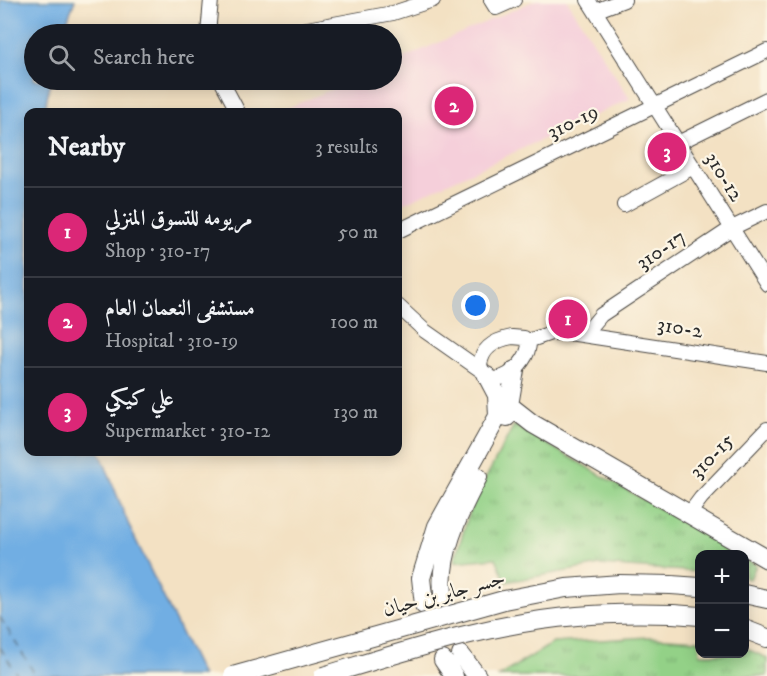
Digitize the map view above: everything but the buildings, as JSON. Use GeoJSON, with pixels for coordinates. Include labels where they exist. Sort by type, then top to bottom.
{"type":"FeatureCollection","features":[{"type":"Feature","properties":{"kind":"main road"},"geometry":{"type":"LineString","coordinates":[[444,600],[444,566],[455,526],[504,427],[510,406],[515,370]]}},
{"type":"Feature","properties":{"kind":"main road"},"geometry":{"type":"LineString","coordinates":[[424,605],[421,578],[437,526],[498,416],[497,395],[485,374]]}},
{"type":"Feature","properties":{"kind":"main road"},"geometry":{"type":"LineString","coordinates":[[510,406],[533,423],[767,559]]}},
{"type":"Feature","properties":{"kind":"main road","name":"جسر جابر بن حيان"},"geometry":{"type":"LineString","coordinates":[[233,676],[504,600],[566,588],[620,584],[695,587]]}},
{"type":"Feature","properties":{"kind":"main road"},"geometry":{"type":"LineString","coordinates":[[749,595],[767,599]]}},
{"type":"Feature","properties":{"kind":"main road"},"geometry":{"type":"LineString","coordinates":[[324,676],[423,646],[513,625],[576,616],[638,613],[695,616]]}},
{"type":"Feature","properties":{"kind":"main road"},"geometry":{"type":"LineString","coordinates":[[749,623],[767,627]]}},
{"type":"Feature","properties":{"kind":"main road"},"geometry":{"type":"LineString","coordinates":[[749,631],[767,638]]}},
{"type":"Feature","properties":{"kind":"main road"},"geometry":{"type":"LineString","coordinates":[[461,655],[477,676]]}},
{"type":"Feature","properties":{"kind":"main road"},"geometry":{"type":"LineString","coordinates":[[443,660],[454,676]]}},
{"type":"Feature","properties":{"kind":"street"},"geometry":{"type":"LineString","coordinates":[[209,24],[211,0]]}},
{"type":"Feature","properties":{"kind":"street"},"geometry":{"type":"LineString","coordinates":[[334,24],[393,13],[433,0]]}},
{"type":"Feature","properties":{"kind":"street"},"geometry":{"type":"LineString","coordinates":[[491,0],[496,8],[514,0]]}},
{"type":"Feature","properties":{"kind":"street"},"geometry":{"type":"LineString","coordinates":[[591,5],[624,0]]}},
{"type":"Feature","properties":{"kind":"street","name":"310-12"},"geometry":{"type":"LineString","coordinates":[[591,5],[767,284]]}},
{"type":"Feature","properties":{"kind":"street","name":"310-19"},"geometry":{"type":"LineString","coordinates":[[402,229],[767,51]]}},
{"type":"Feature","properties":{"kind":"street"},"geometry":{"type":"LineString","coordinates":[[226,90],[236,108]]}},
{"type":"Feature","properties":{"kind":"street"},"geometry":{"type":"LineString","coordinates":[[678,143],[767,99]]}},
{"type":"Feature","properties":{"kind":"street"},"geometry":{"type":"LineString","coordinates":[[624,205],[693,167]]}},
{"type":"Feature","properties":{"kind":"street","name":"310-17"},"geometry":{"type":"LineString","coordinates":[[588,335],[601,315],[732,228],[767,211]]}},
{"type":"Feature","properties":{"kind":"street"},"geometry":{"type":"LineString","coordinates":[[402,310],[425,331],[485,374],[500,378],[515,370],[526,357],[529,346],[528,341],[521,338],[508,338],[475,354],[455,352]]}},
{"type":"Feature","properties":{"kind":"street","name":"310-2"},"geometry":{"type":"LineString","coordinates":[[528,341],[550,333],[569,333],[767,363]]}},
{"type":"Feature","properties":{"kind":"street"},"geometry":{"type":"LineString","coordinates":[[484,351],[480,361],[485,374]]}},
{"type":"Feature","properties":{"kind":"street","name":"310-15"},"geometry":{"type":"LineString","coordinates":[[689,514],[701,498],[767,429]]}},
{"type":"Feature","properties":{"kind":"shaded area"},"geometry":{"type":"Polygon","coordinates":[[[536,0],[567,0],[630,99],[402,204],[402,108],[288,108],[330,90],[402,90],[402,59],[536,0]]]}},
{"type":"Feature","properties":{"kind":"green space"},"geometry":{"type":"Polygon","coordinates":[[[514,425],[731,550],[695,550],[695,572],[600,565],[506,582],[496,558],[454,562],[472,504],[514,425]]]}},
{"type":"Feature","properties":{"kind":"green space"},"geometry":{"type":"Polygon","coordinates":[[[749,561],[756,565],[749,579],[749,561]]]}},
{"type":"Feature","properties":{"kind":"green space"},"geometry":{"type":"Polygon","coordinates":[[[649,637],[695,640],[695,658],[749,658],[749,650],[767,658],[767,676],[499,676],[553,643],[649,637]]]}},
{"type":"Feature","properties":{"kind":"water"},"geometry":{"type":"Polygon","coordinates":[[[0,0],[75,0],[66,24],[24,24],[24,90],[49,90],[45,108],[24,108],[24,456],[102,456],[130,528],[202,676],[0,676],[0,0]]]}},
{"type":"Feature","properties":{"kind":"ferry route"},"geometry":{"type":"LineString","coordinates":[[0,617],[36,676]]}},
{"type":"Feature","properties":{"kind":"ferry route"},"geometry":{"type":"LineString","coordinates":[[0,647],[18,676]]}},
{"type":"Feature","properties":{"kind":"place","name":"مستشفى النعمان العام"},"geometry":{"type":"Point","coordinates":[454,106]}},
{"type":"Feature","properties":{"kind":"place","name":"علي كيكي"},"geometry":{"type":"Point","coordinates":[667,152]}},
{"type":"Feature","properties":{"kind":"place","name":"مريومه للتسوق المنزلي"},"geometry":{"type":"Point","coordinates":[568,319]}}]}
